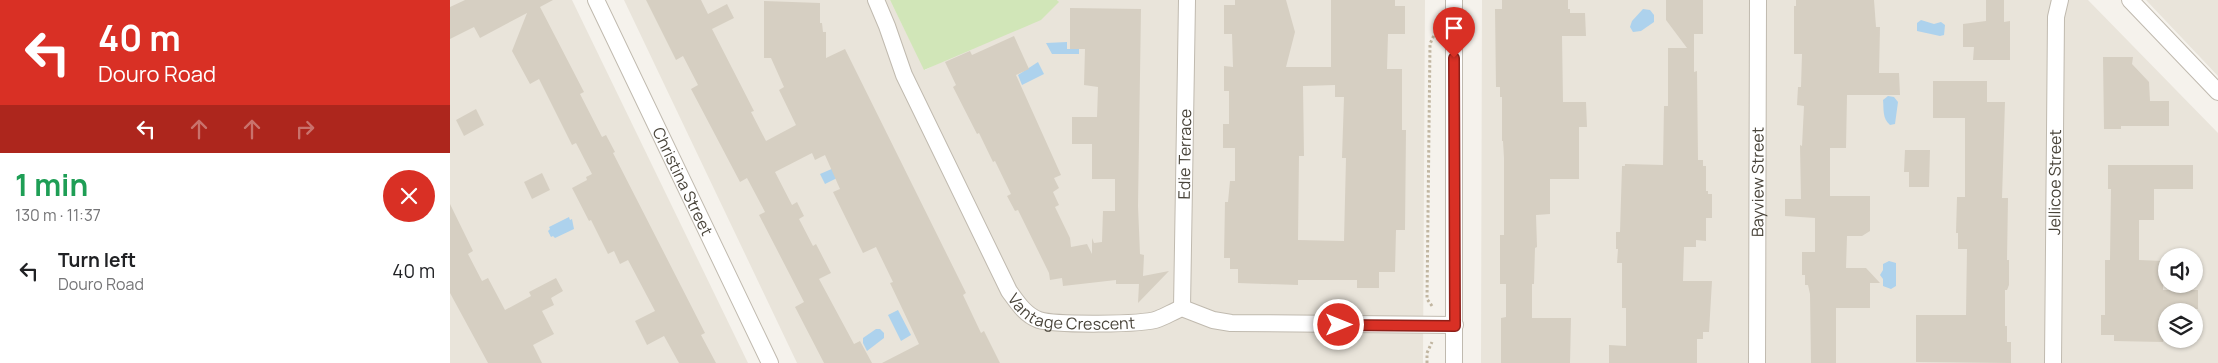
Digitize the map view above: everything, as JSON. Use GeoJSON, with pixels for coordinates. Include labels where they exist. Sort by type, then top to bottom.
{"type":"FeatureCollection","features":[{"type":"Feature","properties":{"kind":"street","name":"Christina Street"},"geometry":{"type":"LineString","coordinates":[[596,0],[770,363]]}},
{"type":"Feature","properties":{"kind":"street","name":"Vantage Crescent"},"geometry":{"type":"LineString","coordinates":[[876,0],[904,75],[1009,291],[1022,309],[1038,320],[1056,323],[1158,320],[1182,308]]}},
{"type":"Feature","properties":{"kind":"street","name":"Edie Terrace"},"geometry":{"type":"LineString","coordinates":[[1182,308],[1187,0]]}},
{"type":"Feature","properties":{"kind":"street"},"geometry":{"type":"LineString","coordinates":[[1454,0],[1454,363]]}},
{"type":"Feature","properties":{"kind":"street","name":"Bayview Street"},"geometry":{"type":"LineString","coordinates":[[1757,363],[1758,0]]}},
{"type":"Feature","properties":{"kind":"street","name":"Jellicoe Street"},"geometry":{"type":"LineString","coordinates":[[2053,363],[2056,17],[2060,0]]}},
{"type":"Feature","properties":{"kind":"street"},"geometry":{"type":"LineString","coordinates":[[2136,2],[2218,92]]}},
{"type":"Feature","properties":{"kind":"street"},"geometry":{"type":"LineString","coordinates":[[1182,308],[1213,320],[1231,323],[1455,326]]}},
{"type":"Feature","properties":{"kind":"path"},"geometry":{"type":"LineString","coordinates":[[1427,363],[1427,353],[1432,344],[1433,325],[1433,306],[1427,299],[1430,44],[1437,30]]}},
{"type":"Feature","properties":{"kind":"shaded area"},"geometry":{"type":"Polygon","coordinates":[[[450,0],[572,0],[748,363],[450,363],[450,0]]]}},
{"type":"Feature","properties":{"kind":"shaded area"},"geometry":{"type":"Polygon","coordinates":[[[624,0],[890,0],[925,70],[1057,0],[1425,0],[1423,363],[797,363],[624,0]]]}},
{"type":"Feature","properties":{"kind":"shaded area"},"geometry":{"type":"Polygon","coordinates":[[[1482,0],[2088,0],[2218,133],[2218,363],[1481,363],[1482,0]]]}},
{"type":"Feature","properties":{"kind":"shaded area"},"geometry":{"type":"Polygon","coordinates":[[[2146,0],[2218,0],[2218,76],[2146,0]]]}},
{"type":"Feature","properties":{"kind":"green space"},"geometry":{"type":"Polygon","coordinates":[[[890,0],[1057,0],[1059,2],[1041,20],[924,70],[890,0]]]}},
{"type":"Feature","properties":{"kind":"water"},"geometry":{"type":"Polygon","coordinates":[[[1643,9],[1650,10],[1654,15],[1654,22],[1641,31],[1633,32],[1630,27],[1632,21],[1643,9]]]}},
{"type":"Feature","properties":{"kind":"water"},"geometry":{"type":"Polygon","coordinates":[[[1921,20],[1934,24],[1941,22],[1945,25],[1944,35],[1940,36],[1917,31],[1917,23],[1921,20]]]}},
{"type":"Feature","properties":{"kind":"water"},"geometry":{"type":"Polygon","coordinates":[[[1067,42],[1067,49],[1079,49],[1079,54],[1052,54],[1046,43],[1067,42]]]}},
{"type":"Feature","properties":{"kind":"water"},"geometry":{"type":"Polygon","coordinates":[[[1038,62],[1044,74],[1022,85],[1018,75],[1038,62]]]}},
{"type":"Feature","properties":{"kind":"water"},"geometry":{"type":"Polygon","coordinates":[[[1888,96],[1894,97],[1898,102],[1895,124],[1890,125],[1885,116],[1883,100],[1888,96]]]}},
{"type":"Feature","properties":{"kind":"water"},"geometry":{"type":"Polygon","coordinates":[[[841,165],[851,171],[825,184],[820,174],[841,165]]]}},
{"type":"Feature","properties":{"kind":"water"},"geometry":{"type":"Polygon","coordinates":[[[569,217],[570,220],[572,219],[574,229],[555,238],[551,237],[548,231],[549,227],[569,217]]]}},
{"type":"Feature","properties":{"kind":"water"},"geometry":{"type":"Polygon","coordinates":[[[1889,261],[1896,263],[1896,286],[1891,289],[1883,286],[1883,279],[1880,275],[1883,270],[1883,264],[1889,261]]]}},
{"type":"Feature","properties":{"kind":"water"},"geometry":{"type":"Polygon","coordinates":[[[898,310],[911,335],[901,341],[888,315],[898,310]]]}},
{"type":"Feature","properties":{"kind":"water"},"geometry":{"type":"Polygon","coordinates":[[[876,329],[880,329],[884,333],[884,338],[867,351],[863,338],[876,329]]]}},
{"type":"Feature","properties":{"kind":"building"},"geometry":{"type":"Polygon","coordinates":[[[465,0],[553,0],[540,7],[584,92],[580,94],[602,137],[606,135],[615,152],[613,153],[705,333],[701,335],[716,363],[679,363],[664,336],[647,345],[635,321],[655,311],[628,260],[620,264],[614,251],[608,254],[591,220],[589,221],[572,188],[587,180],[586,177],[592,174],[576,143],[572,145],[539,79],[530,84],[512,51],[527,13],[480,38],[474,27],[450,39],[450,7],[465,0]]]}},
{"type":"Feature","properties":{"kind":"building"},"geometry":{"type":"Polygon","coordinates":[[[646,0],[701,0],[708,14],[727,4],[734,18],[712,29],[754,111],[751,112],[766,141],[796,125],[779,90],[784,87],[771,58],[764,58],[764,1],[820,3],[820,23],[822,23],[823,32],[826,32],[826,58],[845,49],[966,293],[963,295],[981,333],[984,331],[1000,363],[882,363],[919,344],[890,283],[893,282],[876,247],[863,253],[833,192],[840,189],[825,155],[815,160],[812,153],[775,172],[792,205],[797,202],[804,216],[799,219],[813,246],[816,244],[831,273],[819,279],[854,344],[860,341],[872,363],[824,363],[795,307],[804,302],[759,215],[765,212],[747,178],[740,182],[691,89],[698,85],[683,56],[676,60],[646,0]]]}},
{"type":"Feature","properties":{"kind":"building"},"geometry":{"type":"Polygon","coordinates":[[[1235,0],[1286,0],[1295,32],[1286,67],[1331,67],[1331,0],[1395,0],[1395,6],[1405,6],[1405,34],[1388,34],[1387,69],[1402,69],[1402,130],[1406,130],[1405,230],[1396,230],[1395,272],[1379,272],[1379,288],[1357,288],[1357,280],[1298,280],[1298,285],[1238,283],[1238,269],[1230,269],[1230,258],[1224,258],[1225,202],[1228,202],[1230,181],[1235,181],[1235,148],[1223,148],[1223,124],[1229,124],[1229,91],[1224,91],[1224,66],[1233,67],[1232,34],[1224,34],[1224,5],[1235,5],[1235,0]],[[1335,85],[1303,86],[1304,156],[1299,156],[1298,240],[1344,241],[1346,158],[1342,158],[1344,97],[1335,97],[1335,85]]]}},
{"type":"Feature","properties":{"kind":"building"},"geometry":{"type":"Polygon","coordinates":[[[1502,0],[1568,0],[1570,13],[1585,13],[1586,36],[1562,36],[1563,102],[1586,102],[1587,127],[1579,127],[1579,179],[1550,179],[1550,214],[1536,215],[1537,247],[1535,248],[1534,284],[1532,284],[1532,318],[1571,318],[1570,363],[1501,363],[1501,318],[1506,317],[1506,284],[1500,284],[1500,235],[1504,235],[1504,158],[1502,97],[1500,97],[1500,87],[1496,87],[1495,9],[1502,9],[1502,0]]]}},
{"type":"Feature","properties":{"kind":"building"},"geometry":{"type":"Polygon","coordinates":[[[1666,0],[1703,0],[1703,34],[1694,34],[1694,72],[1697,71],[1698,160],[1703,160],[1703,166],[1706,166],[1706,191],[1708,191],[1708,194],[1712,194],[1712,218],[1706,218],[1706,241],[1696,240],[1696,247],[1684,247],[1683,281],[1712,281],[1709,332],[1703,332],[1703,339],[1697,339],[1697,363],[1609,363],[1609,345],[1626,346],[1626,308],[1622,308],[1622,263],[1617,263],[1618,249],[1616,249],[1616,232],[1620,232],[1622,166],[1625,166],[1625,164],[1663,165],[1664,106],[1668,106],[1668,48],[1687,48],[1666,20],[1666,0]]]}},
{"type":"Feature","properties":{"kind":"building"},"geometry":{"type":"Polygon","coordinates":[[[1796,0],[1874,0],[1876,27],[1880,27],[1879,73],[1899,73],[1900,95],[1847,95],[1846,148],[1830,148],[1830,196],[1870,196],[1870,231],[1862,236],[1847,236],[1846,268],[1866,268],[1880,283],[1870,283],[1870,308],[1836,308],[1836,363],[1811,363],[1810,294],[1808,285],[1805,285],[1805,275],[1802,275],[1802,252],[1815,252],[1815,218],[1785,216],[1785,199],[1801,199],[1800,145],[1802,146],[1804,106],[1797,105],[1798,87],[1801,87],[1802,54],[1794,54],[1794,6],[1796,6],[1796,0]]]}},
{"type":"Feature","properties":{"kind":"building"},"geometry":{"type":"Polygon","coordinates":[[[1986,0],[2004,0],[2004,22],[2010,21],[2010,60],[1973,60],[1974,47],[1963,47],[1963,24],[1986,21],[1986,0]]]}},
{"type":"Feature","properties":{"kind":"building"},"geometry":{"type":"Polygon","coordinates":[[[1070,8],[1141,9],[1138,206],[1140,254],[1144,255],[1143,276],[1169,271],[1138,303],[1139,284],[1116,284],[1116,280],[1063,286],[1062,278],[1050,280],[1049,273],[1018,210],[1015,211],[1007,196],[1011,194],[995,161],[993,162],[979,133],[977,134],[953,87],[956,85],[945,62],[970,51],[972,55],[1014,36],[1029,69],[1016,75],[1061,175],[1054,178],[1059,188],[1053,192],[1059,205],[1055,207],[1070,238],[1071,247],[1087,244],[1092,254],[1092,238],[1094,243],[1102,242],[1103,211],[1115,211],[1115,179],[1092,179],[1092,144],[1072,144],[1072,117],[1097,117],[1098,87],[1084,85],[1085,49],[1070,49],[1070,8]]]}},
{"type":"Feature","properties":{"kind":"building"},"geometry":{"type":"Polygon","coordinates":[[[2103,57],[2133,57],[2132,64],[2149,82],[2150,101],[2169,101],[2169,126],[2121,126],[2121,129],[2104,129],[2103,57]]]}},
{"type":"Feature","properties":{"kind":"building"},"geometry":{"type":"Polygon","coordinates":[[[1933,81],[1987,81],[1987,102],[2005,102],[2002,198],[2008,198],[2007,260],[2009,260],[2009,285],[2007,290],[2005,290],[2005,326],[2007,326],[2007,342],[2011,342],[2011,363],[1916,362],[1916,315],[1966,315],[1967,249],[1958,249],[1958,233],[1956,233],[1957,197],[1965,197],[1965,118],[1933,118],[1933,81]]]}},
{"type":"Feature","properties":{"kind":"building"},"geometry":{"type":"Polygon","coordinates":[[[476,109],[484,125],[464,136],[456,120],[476,109]]]}},
{"type":"Feature","properties":{"kind":"building"},"geometry":{"type":"Polygon","coordinates":[[[1905,150],[1930,150],[1929,187],[1909,187],[1909,172],[1904,172],[1905,150]]]}},
{"type":"Feature","properties":{"kind":"building"},"geometry":{"type":"Polygon","coordinates":[[[2108,165],[2193,165],[2193,189],[2154,189],[2154,220],[2139,220],[2139,260],[2158,261],[2158,293],[2198,293],[2198,303],[2158,303],[2158,342],[2114,341],[2114,335],[2101,335],[2101,315],[2105,315],[2105,260],[2110,260],[2111,189],[2108,189],[2108,165]]]}},
{"type":"Feature","properties":{"kind":"building"},"geometry":{"type":"Polygon","coordinates":[[[542,173],[550,190],[532,199],[524,182],[542,173]]]}},
{"type":"Feature","properties":{"kind":"building"},"geometry":{"type":"Polygon","coordinates":[[[450,204],[473,251],[468,254],[482,281],[488,278],[505,310],[531,296],[529,292],[556,278],[563,291],[551,298],[554,305],[542,311],[554,334],[533,345],[542,363],[488,363],[450,293],[450,204]]]}},
{"type":"Feature","properties":{"kind":"route"},"geometry":{"type":"LineString","coordinates":[[1339,325],[1455,326],[1454,58]]}}]}
